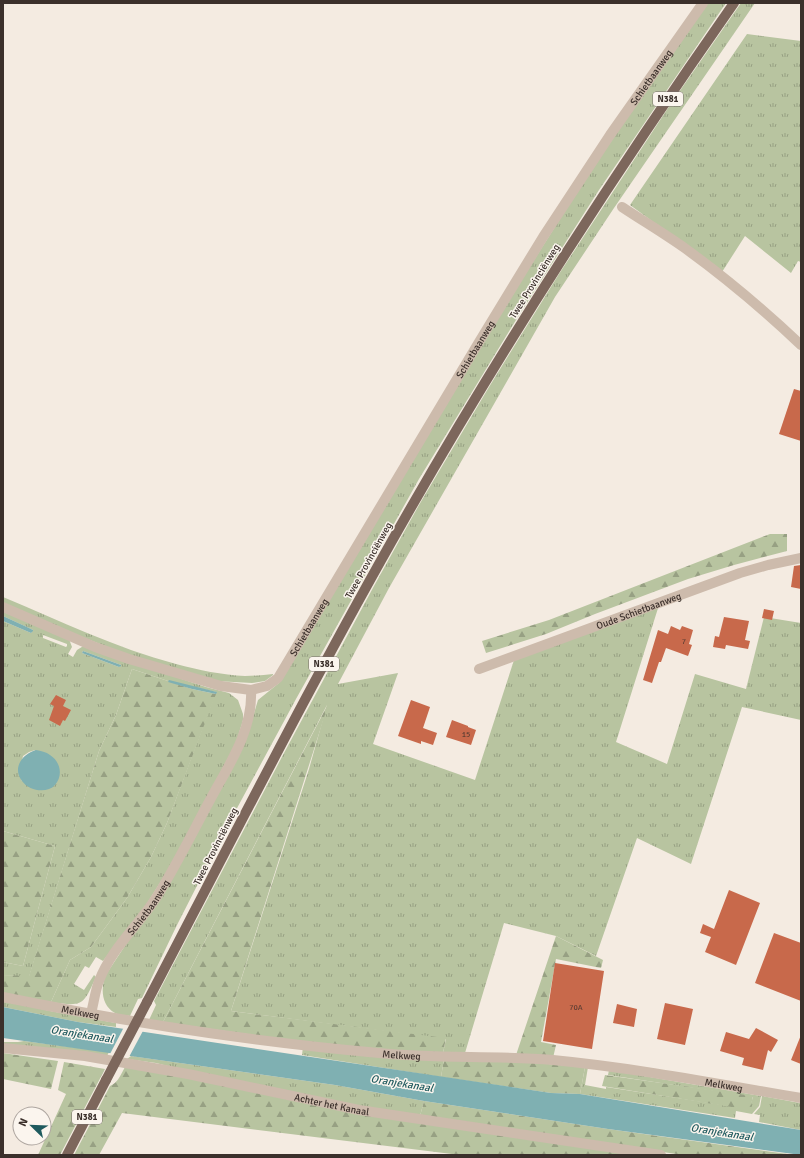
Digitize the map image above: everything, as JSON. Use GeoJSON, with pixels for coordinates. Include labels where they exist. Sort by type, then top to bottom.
{"type":"FeatureCollection","features":[{"type":"Feature","properties":{"kind":"main road","name":"Twee Provinciënweg"},"geometry":{"type":"LineString","coordinates":[[67,1155],[297,714],[362,594],[431,474],[562,258],[645,132],[734,3]]}},
{"type":"Feature","properties":{"kind":"street","name":"Schietbaanweg"},"geometry":{"type":"LineString","coordinates":[[3,607],[95,647],[129,659],[221,686],[251,690],[267,686],[278,678],[454,382],[543,237],[610,135],[702,3]]}},
{"type":"Feature","properties":{"kind":"street"},"geometry":{"type":"LineString","coordinates":[[622,207],[685,249],[725,279],[771,317],[801,346]]}},
{"type":"Feature","properties":{"kind":"street","name":"Oude Schietbaanweg"},"geometry":{"type":"LineString","coordinates":[[479,669],[740,572],[801,558]]}},
{"type":"Feature","properties":{"kind":"street","name":"Schietbaanweg"},"geometry":{"type":"LineString","coordinates":[[91,1013],[98,982],[104,968],[155,900],[233,759],[244,733],[252,697],[251,690]]}},
{"type":"Feature","properties":{"kind":"street","name":"Melkweg"},"geometry":{"type":"LineString","coordinates":[[3,997],[166,1027],[380,1053],[524,1059],[574,1063],[639,1071],[801,1098]]}},
{"type":"Feature","properties":{"kind":"street","name":"Achter het Kanaal"},"geometry":{"type":"LineString","coordinates":[[3,1048],[85,1056],[188,1074],[359,1110],[661,1155]]}},
{"type":"Feature","properties":{"kind":"green space"},"geometry":{"type":"Polygon","coordinates":[[[705,3],[726,3],[599,190],[516,320],[419,479],[296,699],[229,823],[142,998],[138,999],[130,1016],[115,1013],[107,1006],[103,996],[105,976],[140,923],[248,733],[258,700],[279,683],[505,306],[582,184],[705,3]]]}},
{"type":"Feature","properties":{"kind":"green space"},"geometry":{"type":"Polygon","coordinates":[[[741,3],[755,3],[614,208],[555,297],[389,588],[338,684],[398,673],[373,744],[475,780],[515,657],[659,605],[616,742],[667,764],[695,674],[746,689],[764,617],[801,623],[801,720],[742,707],[691,864],[637,838],[596,956],[556,936],[504,923],[465,1053],[443,1053],[446,1039],[231,1011],[309,769],[327,705],[163,1022],[149,1020],[156,1005],[154,1001],[284,753],[419,505],[489,387],[559,274],[670,105],[741,3]]]}},
{"type":"Feature","properties":{"kind":"green space"},"geometry":{"type":"Polygon","coordinates":[[[747,34],[801,41],[801,262],[798,261],[791,273],[745,236],[722,272],[630,205],[747,34]]]}},
{"type":"Feature","properties":{"kind":"green space"},"geometry":{"type":"Polygon","coordinates":[[[770,534],[787,534],[787,551],[688,579],[546,634],[486,653],[482,641],[549,620],[770,534]]]}},
{"type":"Feature","properties":{"kind":"green space"},"geometry":{"type":"Polygon","coordinates":[[[3,597],[67,625],[154,658],[228,675],[273,675],[265,681],[252,683],[216,681],[142,661],[3,605],[3,597]]]}},
{"type":"Feature","properties":{"kind":"green space"},"geometry":{"type":"Polygon","coordinates":[[[3,610],[69,639],[72,647],[68,654],[73,657],[77,650],[85,645],[133,663],[229,693],[238,700],[243,714],[243,720],[236,743],[173,862],[146,905],[103,961],[96,957],[89,968],[85,966],[74,984],[84,990],[94,975],[96,977],[85,999],[76,1004],[51,1002],[70,960],[91,947],[127,898],[151,857],[167,823],[216,692],[168,681],[132,669],[116,715],[99,751],[29,977],[3,975],[3,962],[23,966],[55,846],[3,831],[3,621],[31,633],[33,630],[3,616],[3,610]],[[43,635],[43,638],[66,647],[67,646],[67,644],[43,635]],[[83,651],[82,653],[119,667],[121,665],[83,651]],[[35,750],[23,756],[19,774],[22,781],[35,750]]]}},
{"type":"Feature","properties":{"kind":"green space"},"geometry":{"type":"Polygon","coordinates":[[[132,669],[192,689],[216,694],[167,823],[151,857],[127,898],[91,947],[70,960],[51,1002],[3,994],[3,975],[29,976],[99,751],[116,715],[132,669]]]}},
{"type":"Feature","properties":{"kind":"green space"},"geometry":{"type":"Polygon","coordinates":[[[329,702],[231,1011],[446,1038],[443,1053],[408,1052],[338,1046],[163,1022],[329,702]]]}},
{"type":"Feature","properties":{"kind":"green space"},"geometry":{"type":"Polygon","coordinates":[[[3,831],[55,846],[23,966],[3,962],[3,831]]]}},
{"type":"Feature","properties":{"kind":"green space"},"geometry":{"type":"Polygon","coordinates":[[[556,936],[603,960],[601,968],[556,959],[541,1042],[556,1045],[553,1058],[516,1055],[556,936]]]}},
{"type":"Feature","properties":{"kind":"green space"},"geometry":{"type":"Polygon","coordinates":[[[3,1000],[50,1011],[116,1023],[116,1027],[78,1022],[3,1007],[3,1000]]]}},
{"type":"Feature","properties":{"kind":"green space"},"geometry":{"type":"Polygon","coordinates":[[[24,1041],[109,1052],[107,1056],[3,1046],[3,1042],[24,1041]]]}},
{"type":"Feature","properties":{"kind":"green space"},"geometry":{"type":"Polygon","coordinates":[[[303,1047],[444,1059],[441,1077],[302,1055],[303,1047]]]}},
{"type":"Feature","properties":{"kind":"green space"},"geometry":{"type":"Polygon","coordinates":[[[3,1053],[58,1061],[51,1089],[3,1079],[3,1053]]]}},
{"type":"Feature","properties":{"kind":"green space"},"geometry":{"type":"Polygon","coordinates":[[[131,1056],[335,1085],[424,1101],[420,1116],[371,1109],[211,1077],[156,1063],[127,1059],[131,1056]]]}},
{"type":"Feature","properties":{"kind":"green space"},"geometry":{"type":"Polygon","coordinates":[[[444,1059],[499,1060],[585,1067],[580,1094],[551,1093],[441,1077],[444,1059]]]}},
{"type":"Feature","properties":{"kind":"green space"},"geometry":{"type":"Polygon","coordinates":[[[64,1062],[105,1069],[60,1155],[38,1155],[42,1146],[52,1146],[52,1124],[66,1094],[58,1090],[64,1062]]]}},
{"type":"Feature","properties":{"kind":"green space"},"geometry":{"type":"Polygon","coordinates":[[[125,1067],[643,1155],[460,1155],[122,1113],[99,1155],[74,1155],[110,1086],[117,1081],[125,1067]]]}},
{"type":"Feature","properties":{"kind":"green space"},"geometry":{"type":"Polygon","coordinates":[[[585,1067],[588,1067],[585,1085],[606,1089],[606,1087],[749,1109],[753,1097],[608,1075],[609,1070],[761,1096],[759,1106],[752,1114],[736,1111],[735,1118],[580,1094],[585,1067]]]}},
{"type":"Feature","properties":{"kind":"green space"},"geometry":{"type":"Polygon","coordinates":[[[605,1075],[753,1096],[750,1110],[602,1086],[605,1075]]]}},
{"type":"Feature","properties":{"kind":"green space"},"geometry":{"type":"Polygon","coordinates":[[[762,1096],[800,1103],[801,1130],[759,1122],[760,1115],[754,1114],[760,1107],[762,1096]]]}},
{"type":"Feature","properties":{"kind":"green space"},"geometry":{"type":"Polygon","coordinates":[[[424,1101],[608,1129],[795,1155],[683,1155],[420,1116],[424,1101]]]}},
{"type":"Feature","properties":{"kind":"water"},"geometry":{"type":"Polygon","coordinates":[[[3,616],[33,631],[31,633],[3,621],[3,616]]]}},
{"type":"Feature","properties":{"kind":"water"},"geometry":{"type":"Polygon","coordinates":[[[83,651],[121,666],[119,667],[82,653],[83,651]]]}},
{"type":"Feature","properties":{"kind":"water"},"geometry":{"type":"Polygon","coordinates":[[[169,680],[217,692],[216,694],[192,689],[168,682],[169,680]]]}},
{"type":"Feature","properties":{"kind":"water"},"geometry":{"type":"Polygon","coordinates":[[[36,750],[50,755],[59,765],[60,773],[58,781],[52,788],[47,790],[38,790],[29,787],[19,776],[18,767],[20,762],[26,755],[36,750]]]}},
{"type":"Feature","properties":{"kind":"water","name":"Oranjekanaal"},"geometry":{"type":"Polygon","coordinates":[[[3,1007],[78,1022],[551,1093],[580,1094],[801,1130],[801,1155],[608,1129],[424,1101],[335,1085],[3,1038],[3,1007]]]}},
{"type":"Feature","properties":{"kind":"pier"},"geometry":{"type":"Polygon","coordinates":[[[124,1027],[144,1029],[129,1057],[110,1054],[124,1027]]]}},
{"type":"Feature","properties":{"kind":"building"},"geometry":{"type":"Polygon","coordinates":[[[794,389],[801,391],[801,441],[779,434],[794,389]]]}},
{"type":"Feature","properties":{"kind":"building"},"geometry":{"type":"Polygon","coordinates":[[[801,565],[801,589],[791,587],[794,566],[801,565]]]}},
{"type":"Feature","properties":{"kind":"building"},"geometry":{"type":"Polygon","coordinates":[[[764,609],[774,611],[772,620],[762,618],[764,609]]]}},
{"type":"Feature","properties":{"kind":"building"},"geometry":{"type":"Polygon","coordinates":[[[724,617],[749,621],[745,640],[750,641],[748,649],[726,645],[725,649],[713,647],[715,636],[719,637],[724,617]]]}},
{"type":"Feature","properties":{"kind":"building"},"geometry":{"type":"Polygon","coordinates":[[[671,626],[680,630],[682,626],[693,630],[689,644],[692,645],[688,656],[666,648],[661,662],[659,662],[652,683],[643,680],[658,630],[668,634],[671,626]]]}},
{"type":"Feature","properties":{"kind":"building"},"geometry":{"type":"Polygon","coordinates":[[[56,695],[66,700],[63,706],[71,710],[65,721],[63,720],[60,726],[49,720],[54,706],[50,704],[56,695]]]}},
{"type":"Feature","properties":{"kind":"building"},"geometry":{"type":"Polygon","coordinates":[[[411,700],[430,707],[423,728],[437,733],[433,745],[421,741],[421,744],[398,736],[411,700]]]}},
{"type":"Feature","properties":{"kind":"building"},"geometry":{"type":"Polygon","coordinates":[[[452,720],[476,730],[471,745],[446,737],[452,720]]]}},
{"type":"Feature","properties":{"kind":"building"},"geometry":{"type":"Polygon","coordinates":[[[729,890],[760,903],[736,965],[705,952],[711,937],[700,933],[703,924],[714,929],[729,890]]]}},
{"type":"Feature","properties":{"kind":"building"},"geometry":{"type":"Polygon","coordinates":[[[774,933],[801,943],[801,1001],[755,983],[774,933]]]}},
{"type":"Feature","properties":{"kind":"building"},"geometry":{"type":"Polygon","coordinates":[[[555,963],[604,971],[592,1049],[543,1041],[555,963]]]}},
{"type":"Feature","properties":{"kind":"building"},"geometry":{"type":"Polygon","coordinates":[[[665,1003],[693,1009],[685,1045],[657,1039],[665,1003]]]}},
{"type":"Feature","properties":{"kind":"building"},"geometry":{"type":"Polygon","coordinates":[[[617,1004],[637,1009],[634,1027],[613,1023],[617,1004]]]}},
{"type":"Feature","properties":{"kind":"building"},"geometry":{"type":"Polygon","coordinates":[[[756,1028],[778,1040],[771,1052],[768,1050],[763,1070],[742,1065],[744,1058],[720,1051],[726,1032],[749,1039],[756,1028]]]}},
{"type":"Feature","properties":{"kind":"building"},"geometry":{"type":"Polygon","coordinates":[[[801,1035],[801,1064],[791,1060],[801,1035]]]}}]}
